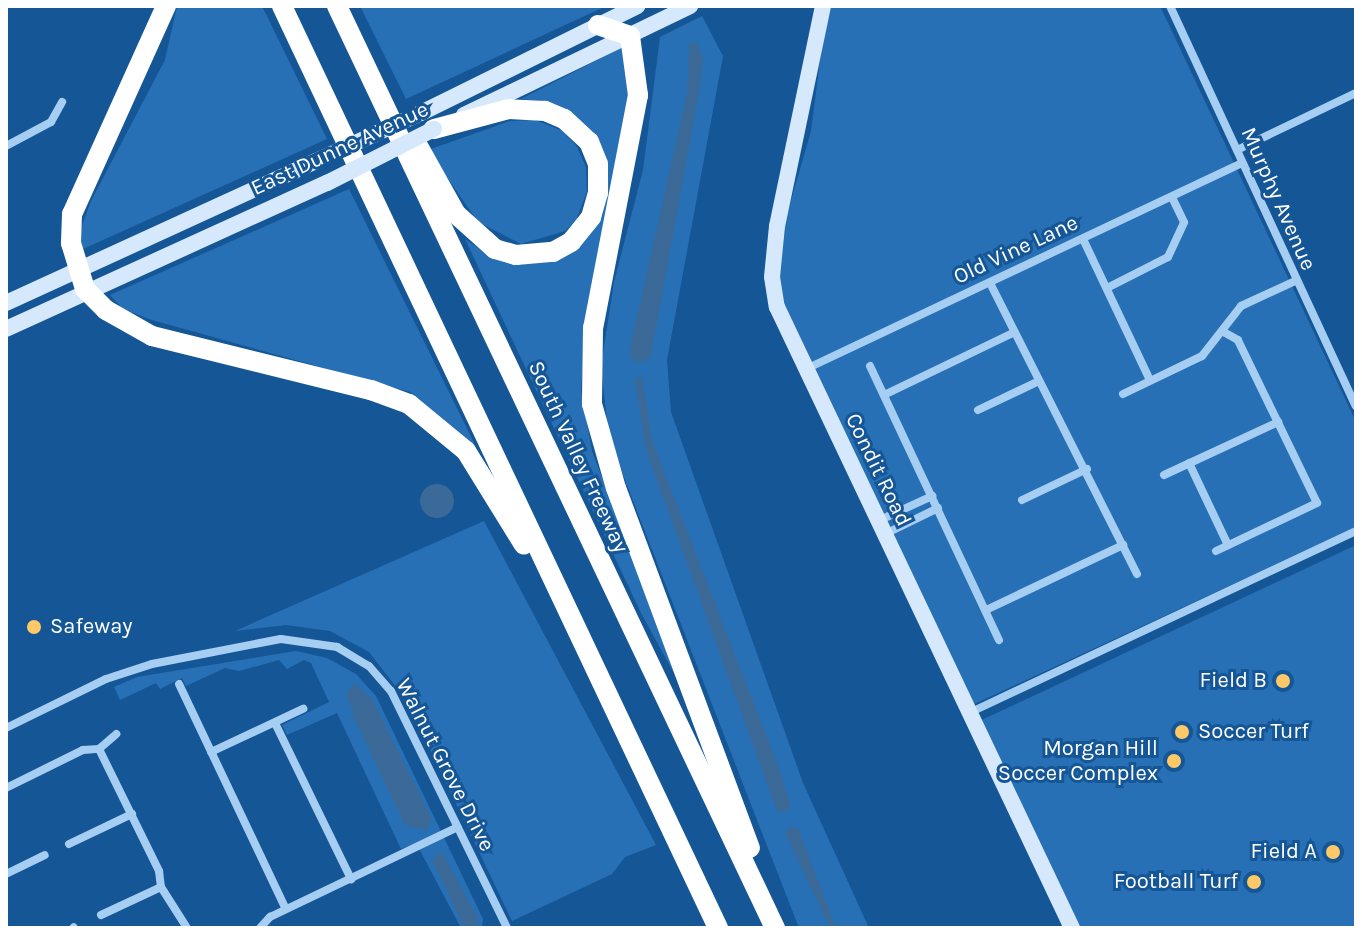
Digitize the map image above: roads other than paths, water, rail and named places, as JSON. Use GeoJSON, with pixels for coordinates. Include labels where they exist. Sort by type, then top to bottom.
{"type":"FeatureCollection","features":[{"type":"Feature","properties":{"kind":"highway"},"geometry":{"type":"LineString","coordinates":[[166,6],[149,52],[76,202],[70,229],[85,289],[106,310],[152,336],[371,390],[425,414],[476,464],[583,643]]}},
{"type":"Feature","properties":{"kind":"highway"},"geometry":{"type":"LineString","coordinates":[[282,6],[718,928]]}},
{"type":"Feature","properties":{"kind":"highway"},"geometry":{"type":"LineString","coordinates":[[338,8],[440,188],[473,232],[495,249],[536,255],[565,246],[591,217],[599,186],[598,164],[589,142],[564,119],[545,111],[509,109],[429,120]]}},
{"type":"Feature","properties":{"kind":"highway","name":"South Valley Freeway"},"geometry":{"type":"LineString","coordinates":[[338,8],[775,928]]}},
{"type":"Feature","properties":{"kind":"highway"},"geometry":{"type":"LineString","coordinates":[[598,25],[630,36],[638,95],[593,328],[592,404],[616,488],[755,861],[759,895]]}},
{"type":"Feature","properties":{"kind":"main road","name":"East Dunne Avenue"},"geometry":{"type":"LineString","coordinates":[[6,329],[85,289],[327,183],[429,120],[637,6]]}},
{"type":"Feature","properties":{"kind":"main road","name":"East Dunne Avenue"},"geometry":{"type":"LineString","coordinates":[[6,303],[316,161],[429,120],[630,36],[690,6]]}},
{"type":"Feature","properties":{"kind":"main road","name":"Condit Road"},"geometry":{"type":"LineString","coordinates":[[823,6],[772,257],[777,307],[1072,928]]}},
{"type":"Feature","properties":{"kind":"street","name":"Murphy Avenue"},"geometry":{"type":"LineString","coordinates":[[1170,6],[1295,281],[1356,406]]}},
{"type":"Feature","properties":{"kind":"street"},"geometry":{"type":"LineString","coordinates":[[1237,150],[1356,93]]}},
{"type":"Feature","properties":{"kind":"street"},"geometry":{"type":"LineString","coordinates":[[6,146],[51,122],[62,102]]}},
{"type":"Feature","properties":{"kind":"street","name":"Old Vine Lane"},"geometry":{"type":"LineString","coordinates":[[805,369],[1242,163]]}},
{"type":"Feature","properties":{"kind":"street"},"geometry":{"type":"LineString","coordinates":[[1107,288],[1168,257],[1184,222],[1172,197]]}},
{"type":"Feature","properties":{"kind":"street"},"geometry":{"type":"LineString","coordinates":[[1083,239],[1150,380]]}},
{"type":"Feature","properties":{"kind":"street"},"geometry":{"type":"LineString","coordinates":[[1123,394],[1202,356],[1241,306],[1295,281]]}},
{"type":"Feature","properties":{"kind":"street"},"geometry":{"type":"LineString","coordinates":[[990,283],[1066,441],[1087,469],[1137,574]]}},
{"type":"Feature","properties":{"kind":"street"},"geometry":{"type":"LineString","coordinates":[[1216,551],[1317,503],[1238,340],[1222,331]]}},
{"type":"Feature","properties":{"kind":"street"},"geometry":{"type":"LineString","coordinates":[[884,395],[1013,333]]}},
{"type":"Feature","properties":{"kind":"street"},"geometry":{"type":"LineString","coordinates":[[870,366],[999,640]]}},
{"type":"Feature","properties":{"kind":"street"},"geometry":{"type":"LineString","coordinates":[[978,410],[1037,382]]}},
{"type":"Feature","properties":{"kind":"street"},"geometry":{"type":"LineString","coordinates":[[1164,475],[1278,422]]}},
{"type":"Feature","properties":{"kind":"street"},"geometry":{"type":"LineString","coordinates":[[1189,463],[1228,545]]}},
{"type":"Feature","properties":{"kind":"street"},"geometry":{"type":"LineString","coordinates":[[1022,500],[1087,469]]}},
{"type":"Feature","properties":{"kind":"street"},"geometry":{"type":"LineString","coordinates":[[881,528],[932,496]]}},
{"type":"Feature","properties":{"kind":"street"},"geometry":{"type":"LineString","coordinates":[[881,528],[938,508]]}},
{"type":"Feature","properties":{"kind":"street"},"geometry":{"type":"LineString","coordinates":[[969,714],[1356,531]]}},
{"type":"Feature","properties":{"kind":"street"},"geometry":{"type":"LineString","coordinates":[[986,610],[1123,545]]}},
{"type":"Feature","properties":{"kind":"street","name":"Walnut Grove Drive"},"geometry":{"type":"LineString","coordinates":[[6,728],[140,667],[281,639],[319,641],[355,655],[381,679],[507,928]]}},
{"type":"Feature","properties":{"kind":"street"},"geometry":{"type":"LineString","coordinates":[[179,684],[286,909]]}},
{"type":"Feature","properties":{"kind":"street"},"geometry":{"type":"LineString","coordinates":[[211,752],[303,709]]}},
{"type":"Feature","properties":{"kind":"street"},"geometry":{"type":"LineString","coordinates":[[275,723],[351,879]]}},
{"type":"Feature","properties":{"kind":"street"},"geometry":{"type":"LineString","coordinates":[[6,788],[83,750],[99,749],[116,734]]}},
{"type":"Feature","properties":{"kind":"street"},"geometry":{"type":"LineString","coordinates":[[99,749],[132,814],[161,887],[187,928]]}},
{"type":"Feature","properties":{"kind":"street"},"geometry":{"type":"LineString","coordinates":[[69,844],[132,814]]}},
{"type":"Feature","properties":{"kind":"street"},"geometry":{"type":"LineString","coordinates":[[260,928],[286,909],[458,827]]}},
{"type":"Feature","properties":{"kind":"street"},"geometry":{"type":"LineString","coordinates":[[6,874],[45,855]]}},
{"type":"Feature","properties":{"kind":"street"},"geometry":{"type":"LineString","coordinates":[[101,915],[161,887]]}},
{"type":"Feature","properties":{"kind":"place","name":"Safeway"},"geometry":{"type":"Point","coordinates":[34,627]}},
{"type":"Feature","properties":{"kind":"place","name":"Field B"},"geometry":{"type":"Point","coordinates":[1283,681]}},
{"type":"Feature","properties":{"kind":"place","name":"Soccer Turf"},"geometry":{"type":"Point","coordinates":[1182,732]}},
{"type":"Feature","properties":{"kind":"place","name":"Morgan Hill Soccer Complex"},"geometry":{"type":"Point","coordinates":[1174,761]}},
{"type":"Feature","properties":{"kind":"place","name":"Field A"},"geometry":{"type":"Point","coordinates":[1333,852]}},
{"type":"Feature","properties":{"kind":"place","name":"Football Turf"},"geometry":{"type":"Point","coordinates":[1254,882]}}]}
